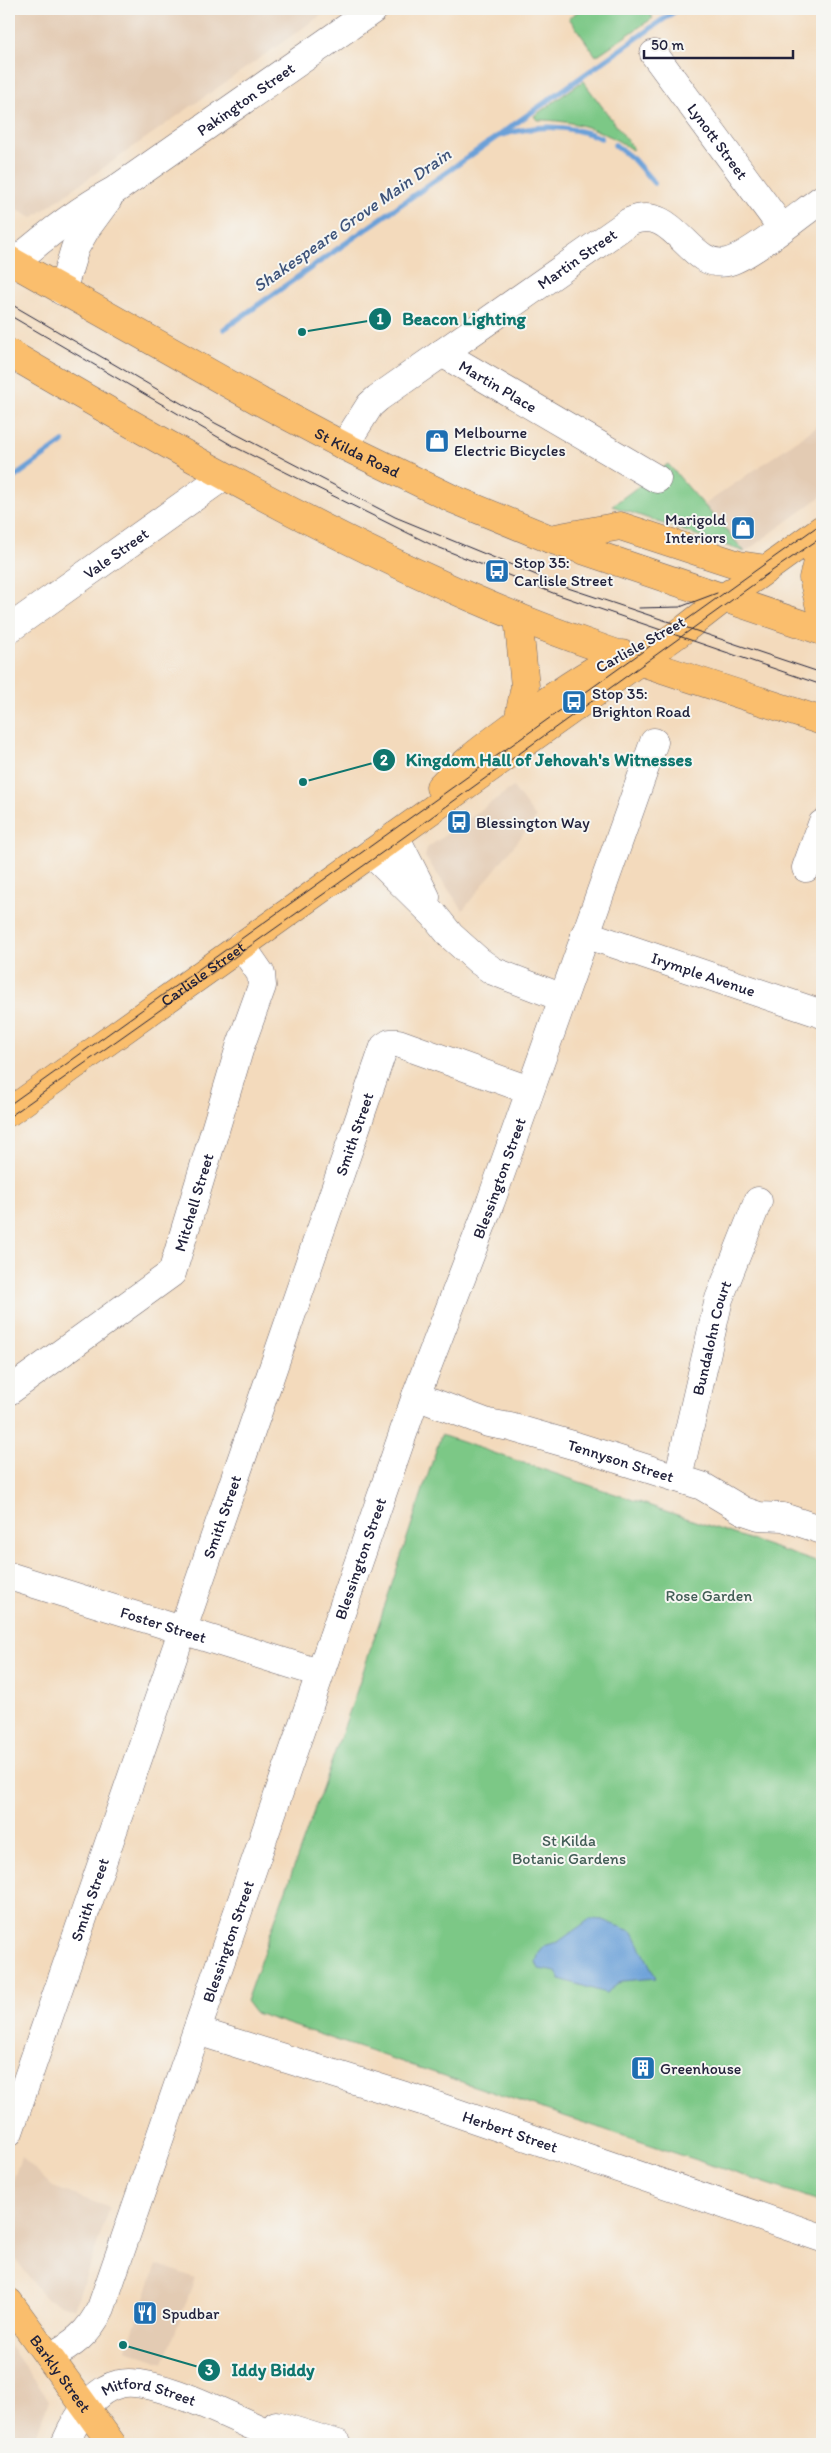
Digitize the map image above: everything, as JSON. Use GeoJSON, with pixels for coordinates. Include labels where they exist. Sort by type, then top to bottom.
{"type":"FeatureCollection","features":[{"type":"Feature","properties":{"kind":"main road","name":"St Kilda Road"},"geometry":{"type":"LineString","coordinates":[[11,262],[344,446],[453,499],[550,539],[822,631]]}},
{"type":"Feature","properties":{"kind":"main road"},"geometry":{"type":"LineString","coordinates":[[11,356],[201,465],[311,522],[469,596],[518,617],[630,657],[822,721]]}},
{"type":"Feature","properties":{"kind":"main road"},"geometry":{"type":"LineString","coordinates":[[550,539],[620,526],[739,565],[767,569]]}},
{"type":"Feature","properties":{"kind":"main road","name":"Carlisle Street"},"geometry":{"type":"LineString","coordinates":[[9,1112],[395,836],[630,657],[726,597],[822,529]]}},
{"type":"Feature","properties":{"kind":"main road"},"geometry":{"type":"LineString","coordinates":[[822,542],[813,578],[822,616]]}},
{"type":"Feature","properties":{"kind":"main road"},"geometry":{"type":"LineString","coordinates":[[518,617],[525,686],[518,722]]}},
{"type":"Feature","properties":{"kind":"main road","name":"Carlisle Street"},"geometry":{"type":"LineString","coordinates":[[395,836],[454,773],[518,722],[582,676],[630,657]]}},
{"type":"Feature","properties":{"kind":"main road","name":"Barkly Street"},"geometry":{"type":"LineString","coordinates":[[9,2302],[112,2444]]}},
{"type":"Feature","properties":{"kind":"street","name":"Pakington Street"},"geometry":{"type":"LineString","coordinates":[[11,262],[84,207],[115,190],[374,9]]}},
{"type":"Feature","properties":{"kind":"street","name":"Lynott Street"},"geometry":{"type":"LineString","coordinates":[[654,54],[782,228]]}},
{"type":"Feature","properties":{"kind":"street","name":"Pakington Street"},"geometry":{"type":"LineString","coordinates":[[62,291],[75,248],[86,229],[115,190]]}},
{"type":"Feature","properties":{"kind":"street"},"geometry":{"type":"LineString","coordinates":[[782,228],[822,199]]}},
{"type":"Feature","properties":{"kind":"street","name":"Martin Street"},"geometry":{"type":"LineString","coordinates":[[344,446],[370,405],[628,222],[639,217],[650,217],[667,225],[705,258],[714,262],[725,263],[745,255],[782,228]]}},
{"type":"Feature","properties":{"kind":"street","name":"Martin Place"},"geometry":{"type":"LineString","coordinates":[[442,353],[657,479]]}},
{"type":"Feature","properties":{"kind":"street","name":"Vale Street"},"geometry":{"type":"LineString","coordinates":[[9,630],[224,476]]}},
{"type":"Feature","properties":{"kind":"street","name":"Blessington Street"},"geometry":{"type":"LineString","coordinates":[[49,2357],[68,2347],[84,2335],[94,2323],[101,2308],[416,1396],[491,1201],[654,742]]}},
{"type":"Feature","properties":{"kind":"street"},"geometry":{"type":"LineString","coordinates":[[806,868],[822,824]]}},
{"type":"Feature","properties":{"kind":"street"},"geometry":{"type":"LineString","coordinates":[[395,836],[411,864],[434,915]]}},
{"type":"Feature","properties":{"kind":"street"},"geometry":{"type":"LineString","coordinates":[[371,853],[434,915],[468,952],[493,971],[563,998]]}},
{"type":"Feature","properties":{"kind":"street","name":"Irymple Avenue"},"geometry":{"type":"LineString","coordinates":[[585,934],[822,1014]]}},
{"type":"Feature","properties":{"kind":"street","name":"Mitchell Street"},"geometry":{"type":"LineString","coordinates":[[9,1391],[172,1273],[240,1047],[262,986],[261,974],[241,945]]}},
{"type":"Feature","properties":{"kind":"street","name":"Smith Street"},"geometry":{"type":"LineString","coordinates":[[9,2132],[384,1047],[390,1043],[398,1043],[529,1090]]}},
{"type":"Feature","properties":{"kind":"street","name":"Bundalohn Court"},"geometry":{"type":"LineString","coordinates":[[678,1478],[720,1299],[758,1201]]}},
{"type":"Feature","properties":{"kind":"street","name":"Tennyson Street"},"geometry":{"type":"LineString","coordinates":[[416,1396],[488,1423],[520,1430],[678,1478],[713,1492],[744,1511],[759,1516],[783,1517],[822,1530]]}},
{"type":"Feature","properties":{"kind":"street","name":"Foster Street"},"geometry":{"type":"LineString","coordinates":[[9,1576],[182,1632],[319,1673]]}},
{"type":"Feature","properties":{"kind":"street","name":"Herbert Street"},"geometry":{"type":"LineString","coordinates":[[197,2031],[428,2103],[822,2238]]}},
{"type":"Feature","properties":{"kind":"street","name":"Mitford Street"},"geometry":{"type":"LineString","coordinates":[[86,2407],[109,2387],[120,2383],[145,2383],[216,2410],[294,2444]]}},
{"type":"Feature","properties":{"kind":"street"},"geometry":{"type":"LineString","coordinates":[[65,2444],[86,2407]]}},
{"type":"Feature","properties":{"kind":"street","name":"Mitford Street"},"geometry":{"type":"LineString","coordinates":[[216,2410],[295,2430],[338,2444]]}},
{"type":"Feature","properties":{"kind":"shaded area"},"geometry":{"type":"Polygon","coordinates":[[[9,9],[330,9],[32,218],[9,205],[9,9]]]}},
{"type":"Feature","properties":{"kind":"shaded area"},"geometry":{"type":"Polygon","coordinates":[[[822,423],[822,496],[745,552],[704,505],[822,423]]]}},
{"type":"Feature","properties":{"kind":"shaded area"},"geometry":{"type":"Polygon","coordinates":[[[513,787],[536,818],[463,910],[425,857],[427,848],[513,787]]]}},
{"type":"Feature","properties":{"kind":"shaded area"},"geometry":{"type":"Polygon","coordinates":[[[21,2157],[53,2187],[110,2208],[74,2309],[45,2298],[9,2250],[9,2192],[21,2157]]]}},
{"type":"Feature","properties":{"kind":"shaded area"},"geometry":{"type":"Polygon","coordinates":[[[157,2264],[195,2278],[164,2363],[126,2350],[157,2264]]]}},
{"type":"Feature","properties":{"kind":"shaded area"},"geometry":{"type":"Polygon","coordinates":[[[9,2345],[49,2400],[33,2444],[9,2444],[9,2345]]]}},
{"type":"Feature","properties":{"kind":"green space"},"geometry":{"type":"Polygon","coordinates":[[[581,9],[646,9],[653,18],[596,56],[569,18],[581,9]]]}},
{"type":"Feature","properties":{"kind":"green space"},"geometry":{"type":"Polygon","coordinates":[[[583,81],[633,148],[632,150],[599,131],[575,124],[537,120],[534,116],[583,81]]]}},
{"type":"Feature","properties":{"kind":"green space"},"geometry":{"type":"Polygon","coordinates":[[[668,464],[745,552],[612,506],[668,464]]]}},
{"type":"Feature","properties":{"kind":"green space","name":"St Kilda Botanic Gardens"},"geometry":{"type":"Polygon","coordinates":[[[441,1435],[822,1564],[822,2202],[255,2013],[246,2001],[355,1696],[441,1435]]]}},
{"type":"Feature","properties":{"kind":"water"},"geometry":{"type":"Polygon","coordinates":[[[590,1919],[603,1920],[633,1932],[656,1978],[622,1981],[606,1993],[560,1979],[556,1972],[539,1969],[536,1962],[539,1953],[546,1945],[558,1942],[590,1919]]]}},
{"type":"Feature","properties":{"kind":"waterway","name":"Shakespeare Grove Main Drain"},"geometry":{"type":"LineString","coordinates":[[502,133],[678,9]]}},
{"type":"Feature","properties":{"kind":"waterway","name":"Shakespeare Grove Main Drain"},"geometry":{"type":"LineString","coordinates":[[224,329],[498,136],[511,132],[550,127],[575,130],[601,138]]}},
{"type":"Feature","properties":{"kind":"waterway"},"geometry":{"type":"LineString","coordinates":[[615,145],[634,160],[654,183]]}},
{"type":"Feature","properties":{"kind":"waterway","name":"Shakespeare Grove Main Drain"},"geometry":{"type":"LineString","coordinates":[[9,481],[63,442]]}},
{"type":"Feature","properties":{"kind":"tram line"},"geometry":{"type":"LineString","coordinates":[[9,303],[215,423],[395,517],[568,588],[822,673]]}},
{"type":"Feature","properties":{"kind":"tram line"},"geometry":{"type":"LineString","coordinates":[[9,315],[235,447],[430,544],[553,593],[822,685]]}},
{"type":"Feature","properties":{"kind":"tram line"},"geometry":{"type":"LineString","coordinates":[[9,1105],[822,523]]}},
{"type":"Feature","properties":{"kind":"tram line"},"geometry":{"type":"LineString","coordinates":[[763,577],[822,537]]}},
{"type":"Feature","properties":{"kind":"tram line"},"geometry":{"type":"LineString","coordinates":[[9,1117],[397,842],[768,574]]}},
{"type":"Feature","properties":{"kind":"tram line"},"geometry":{"type":"LineString","coordinates":[[639,608],[680,607],[717,593]]}},
{"type":"Feature","properties":{"kind":"place","name":"Beacon Lighting"},"geometry":{"type":"Point","coordinates":[302,332]}},
{"type":"Feature","properties":{"kind":"place","name":"Melbourne Electric Bicycles"},"geometry":{"type":"Point","coordinates":[437,441]}},
{"type":"Feature","properties":{"kind":"place","name":"Marigold Interiors"},"geometry":{"type":"Point","coordinates":[743,528]}},
{"type":"Feature","properties":{"kind":"place","name":"Stop 35: Carlisle Street"},"geometry":{"type":"Point","coordinates":[497,571]}},
{"type":"Feature","properties":{"kind":"place","name":"Stop 35: Brighton Road"},"geometry":{"type":"Point","coordinates":[574,702]}},
{"type":"Feature","properties":{"kind":"place","name":"Kingdom Hall of Jehovah's Witnesses"},"geometry":{"type":"Point","coordinates":[303,782]}},
{"type":"Feature","properties":{"kind":"place","name":"Blessington Way"},"geometry":{"type":"Point","coordinates":[459,822]}},
{"type":"Feature","properties":{"kind":"place","name":"Greenhouse"},"geometry":{"type":"Point","coordinates":[643,2068]}},
{"type":"Feature","properties":{"kind":"place","name":"Spudbar"},"geometry":{"type":"Point","coordinates":[145,2313]}},
{"type":"Feature","properties":{"kind":"place","name":"Iddy Biddy"},"geometry":{"type":"Point","coordinates":[123,2345]}},
{"type":"Feature","properties":{"kind":"park label","name":"Rose Garden"},"geometry":{"type":"Point","coordinates":[709,1595]}}]}
